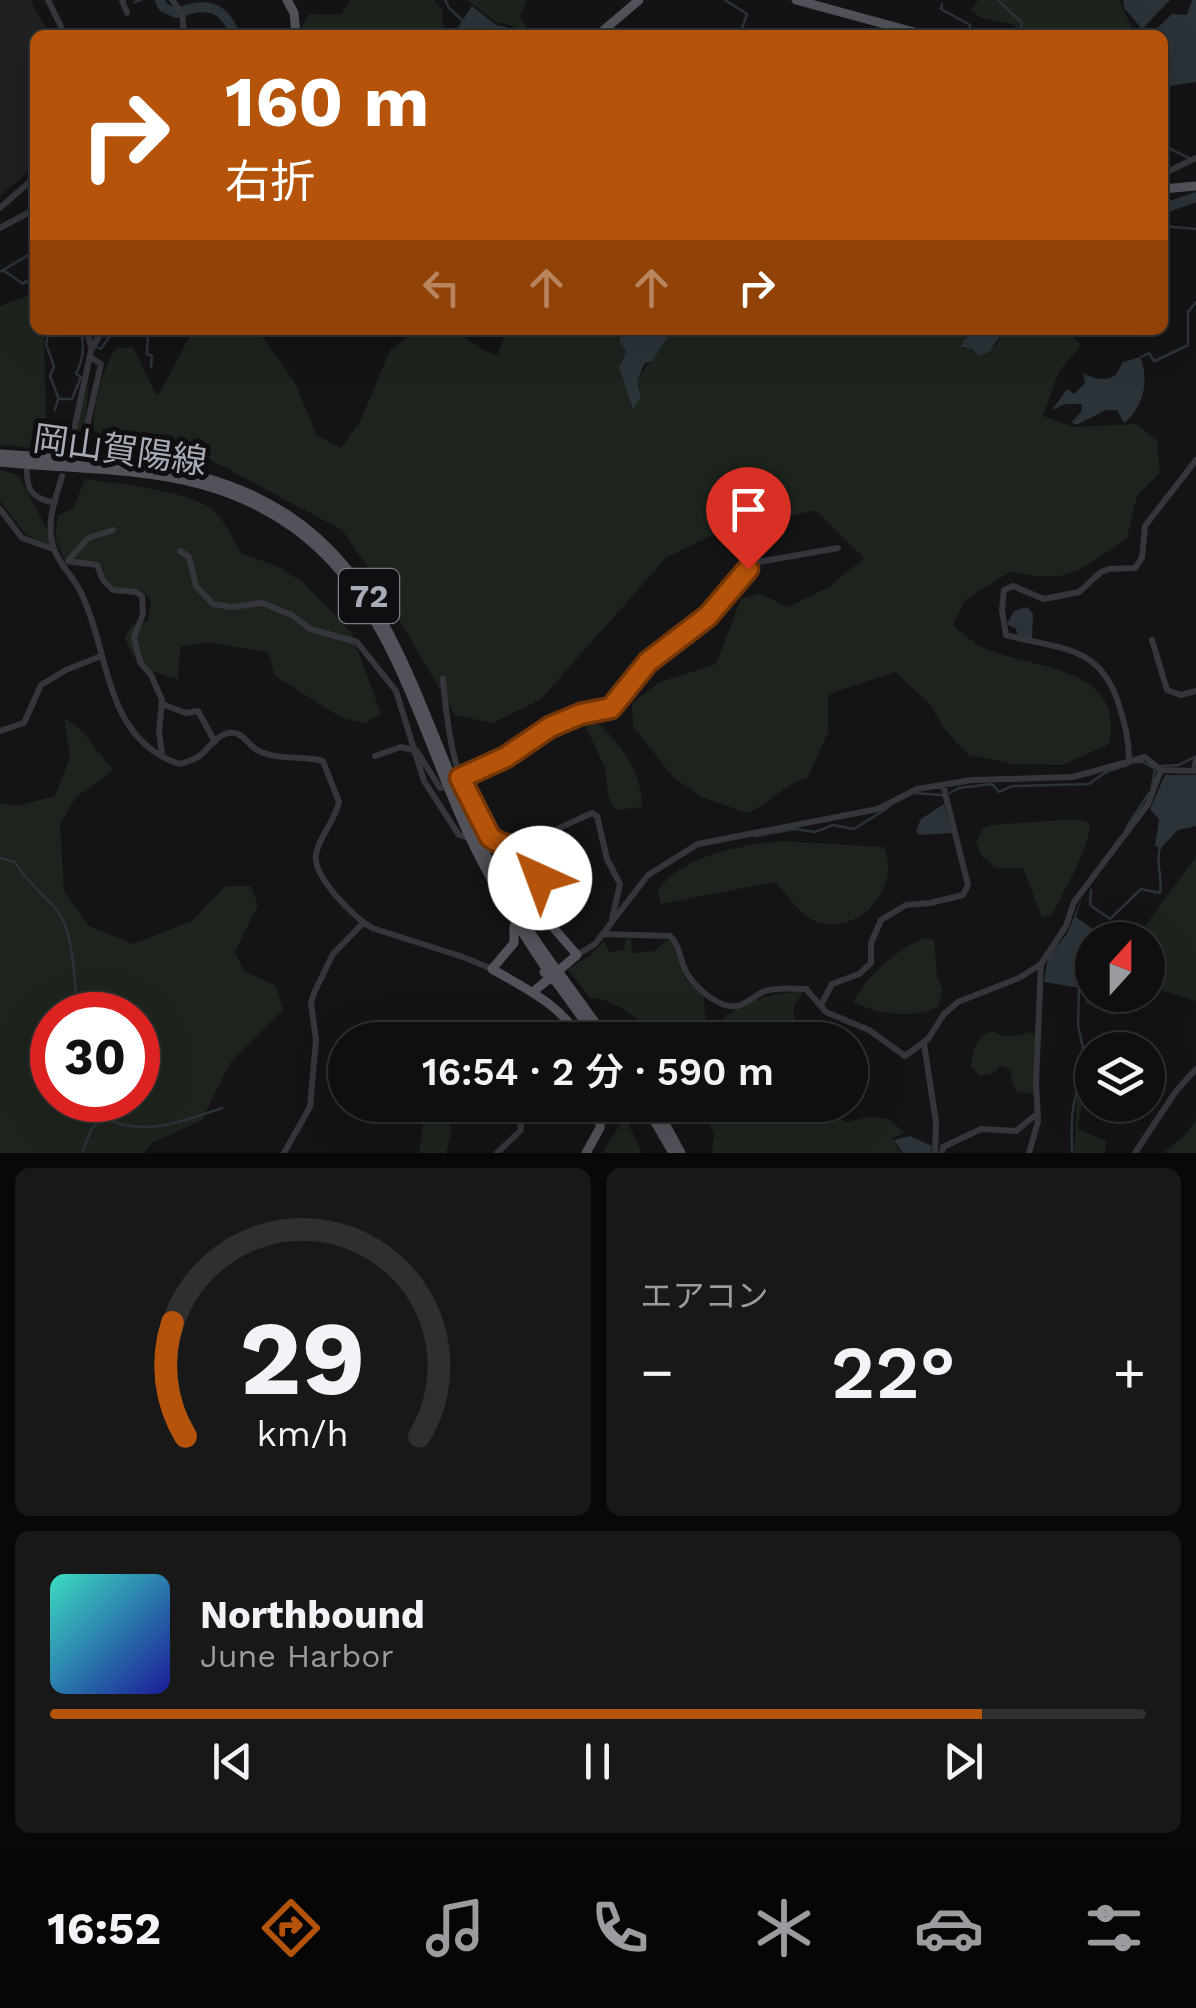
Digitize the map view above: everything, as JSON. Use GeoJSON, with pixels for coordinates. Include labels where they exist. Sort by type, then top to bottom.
{"type":"FeatureCollection","features":[{"type":"Feature","properties":{"kind":"main road"},"geometry":{"type":"LineString","coordinates":[[287,0],[294,13],[296,30]]}},
{"type":"Feature","properties":{"kind":"main road"},"geometry":{"type":"LineString","coordinates":[[604,30],[639,0]]}},
{"type":"Feature","properties":{"kind":"main road"},"geometry":{"type":"LineString","coordinates":[[796,0],[907,30]]}},
{"type":"Feature","properties":{"kind":"main road"},"geometry":{"type":"LineString","coordinates":[[1168,189],[1196,186]]}},
{"type":"Feature","properties":{"kind":"main road","name":"岡山賀陽線"},"geometry":{"type":"LineString","coordinates":[[0,454],[164,469],[240,490],[272,506],[326,546],[364,588],[388,628],[454,784],[486,842],[492,848],[516,855]]}},
{"type":"Feature","properties":{"kind":"main road","name":"岡山賀陽線"},"geometry":{"type":"LineString","coordinates":[[0,462],[138,473],[204,485],[239,498],[296,530],[343,573],[376,619],[485,853],[552,973]]}},
{"type":"Feature","properties":{"kind":"main road","name":"岡山賀陽線"},"geometry":{"type":"LineString","coordinates":[[454,784],[470,838],[492,881],[586,1022]]}},
{"type":"Feature","properties":{"kind":"main road"},"geometry":{"type":"LineString","coordinates":[[516,855],[530,870],[532,896],[577,956],[532,992]]}},
{"type":"Feature","properties":{"kind":"main road","name":"岡山賀陽線"},"geometry":{"type":"LineString","coordinates":[[516,855],[504,856],[499,866],[529,931]]}},
{"type":"Feature","properties":{"kind":"main road","name":"岡山賀陽線"},"geometry":{"type":"LineString","coordinates":[[492,881],[516,934],[506,952]]}},
{"type":"Feature","properties":{"kind":"main road","name":"岡山賀陽線"},"geometry":{"type":"LineString","coordinates":[[506,952],[527,951],[552,973],[593,1022]]}},
{"type":"Feature","properties":{"kind":"main road"},"geometry":{"type":"LineString","coordinates":[[506,952],[492,969],[532,992],[563,1022]]}},
{"type":"Feature","properties":{"kind":"main road"},"geometry":{"type":"LineString","coordinates":[[586,1153],[600,1122]]}},
{"type":"Feature","properties":{"kind":"main road"},"geometry":{"type":"LineString","coordinates":[[655,1122],[673,1153]]}},
{"type":"Feature","properties":{"kind":"main road"},"geometry":{"type":"LineString","coordinates":[[665,1122],[682,1153]]}},
{"type":"Feature","properties":{"kind":"street"},"geometry":{"type":"LineString","coordinates":[[48,0],[63,30]]}},
{"type":"Feature","properties":{"kind":"street"},"geometry":{"type":"LineString","coordinates":[[122,0],[128,13]]}},
{"type":"Feature","properties":{"kind":"street"},"geometry":{"type":"LineString","coordinates":[[172,0],[181,11],[183,30]]}},
{"type":"Feature","properties":{"kind":"street"},"geometry":{"type":"LineString","coordinates":[[1168,172],[1196,158]]}},
{"type":"Feature","properties":{"kind":"street"},"geometry":{"type":"LineString","coordinates":[[0,208],[30,181]]}},
{"type":"Feature","properties":{"kind":"street"},"geometry":{"type":"LineString","coordinates":[[0,228],[30,212]]}},
{"type":"Feature","properties":{"kind":"street"},"geometry":{"type":"LineString","coordinates":[[88,335],[91,354],[101,364],[88,420],[90,438],[160,456],[164,469]]}},
{"type":"Feature","properties":{"kind":"street"},"geometry":{"type":"LineString","coordinates":[[70,444],[99,335]]}},
{"type":"Feature","properties":{"kind":"street"},"geometry":{"type":"LineString","coordinates":[[1129,759],[1128,732],[1113,686],[1103,669],[1058,646],[1006,635],[1001,599],[1004,590],[1013,586],[1035,598],[1070,595],[1101,572],[1135,568],[1142,558],[1146,526],[1196,460]]}},
{"type":"Feature","properties":{"kind":"street"},"geometry":{"type":"LineString","coordinates":[[28,465],[30,493],[39,500],[55,503]]}},
{"type":"Feature","properties":{"kind":"street"},"geometry":{"type":"LineString","coordinates":[[62,476],[50,532],[54,550],[79,588],[125,721],[138,738],[174,763],[197,760],[224,735],[236,733],[261,752],[319,759],[325,763],[339,802],[317,852],[316,865],[321,877],[363,923],[492,969]]}},
{"type":"Feature","properties":{"kind":"street"},"geometry":{"type":"LineString","coordinates":[[0,508],[22,538],[54,550]]}},
{"type":"Feature","properties":{"kind":"street"},"geometry":{"type":"LineString","coordinates":[[112,530],[88,538],[68,560],[98,566],[103,580],[113,590],[140,593],[144,608],[135,632],[136,653],[151,675],[162,704],[162,754]]}},
{"type":"Feature","properties":{"kind":"street"},"geometry":{"type":"LineString","coordinates":[[375,756],[400,747],[417,751],[440,788],[454,784],[506,757],[550,727],[581,714],[611,708],[648,662],[708,616],[753,563],[838,548]]}},
{"type":"Feature","properties":{"kind":"street"},"geometry":{"type":"LineString","coordinates":[[180,550],[190,557],[196,586],[213,604],[232,607],[262,603],[292,615],[310,629],[357,642],[389,678],[430,793],[459,836],[470,838]]}},
{"type":"Feature","properties":{"kind":"street"},"geometry":{"type":"LineString","coordinates":[[65,572],[90,564]]}},
{"type":"Feature","properties":{"kind":"street"},"geometry":{"type":"LineString","coordinates":[[1152,640],[1167,690],[1181,695],[1196,691]]}},
{"type":"Feature","properties":{"kind":"street"},"geometry":{"type":"LineString","coordinates":[[0,731],[24,723],[41,685],[101,656]]}},
{"type":"Feature","properties":{"kind":"street"},"geometry":{"type":"LineString","coordinates":[[443,679],[454,784],[496,842],[517,846],[531,854],[540,868],[542,911]]}},
{"type":"Feature","properties":{"kind":"street"},"geometry":{"type":"LineString","coordinates":[[162,704],[186,713],[198,711],[215,742]]}},
{"type":"Feature","properties":{"kind":"street"},"geometry":{"type":"LineString","coordinates":[[577,956],[595,944],[648,875],[698,844],[878,809],[907,792],[942,785],[972,780],[1073,777],[1129,759],[1145,758],[1159,768],[1195,772],[1196,759]]}},
{"type":"Feature","properties":{"kind":"street"},"geometry":{"type":"LineString","coordinates":[[602,934],[670,936],[677,943],[682,968],[690,979],[710,997],[730,1006],[745,1003],[762,992],[806,989],[826,1012],[868,1030],[905,1056],[924,1043],[944,1014],[958,1002],[1019,978],[1041,964],[1066,926],[1074,902],[1148,804],[1159,768]]}},
{"type":"Feature","properties":{"kind":"street"},"geometry":{"type":"LineString","coordinates":[[821,1006],[832,984],[859,974],[870,963],[871,943],[881,920],[906,905],[963,895],[968,885],[942,785]]}},
{"type":"Feature","properties":{"kind":"street"},"geometry":{"type":"LineString","coordinates":[[531,854],[557,834],[557,828],[592,812],[597,816],[607,859],[620,884],[612,920]]}},
{"type":"Feature","properties":{"kind":"street"},"geometry":{"type":"LineString","coordinates":[[284,1153],[300,1129],[310,1102],[316,1040],[311,1002],[314,993],[333,954],[363,923]]}},
{"type":"Feature","properties":{"kind":"street"},"geometry":{"type":"LineString","coordinates":[[1029,1153],[1038,1114],[1041,964]]}},
{"type":"Feature","properties":{"kind":"street"},"geometry":{"type":"LineString","coordinates":[[924,1043],[938,1153]]}},
{"type":"Feature","properties":{"kind":"street"},"geometry":{"type":"LineString","coordinates":[[1135,1153],[1196,1068]]}},
{"type":"Feature","properties":{"kind":"street"},"geometry":{"type":"LineString","coordinates":[[938,1153],[973,1131],[1016,1132],[1038,1114]]}},
{"type":"Feature","properties":{"kind":"street"},"geometry":{"type":"LineString","coordinates":[[497,1153],[521,1130],[520,1122]]}},
{"type":"Feature","properties":{"kind":"shaded area"},"geometry":{"type":"Polygon","coordinates":[[[0,0],[30,0],[47,30],[30,30],[30,170],[0,196],[0,0]]]}},
{"type":"Feature","properties":{"kind":"shaded area"},"geometry":{"type":"Polygon","coordinates":[[[351,0],[434,0],[442,10],[444,30],[302,30],[310,14],[341,15],[351,0]]]}},
{"type":"Feature","properties":{"kind":"shaded area"},"geometry":{"type":"Polygon","coordinates":[[[467,0],[527,0],[520,17],[528,30],[496,22],[467,0]]]}},
{"type":"Feature","properties":{"kind":"shaded area"},"geometry":{"type":"Polygon","coordinates":[[[979,0],[1119,0],[1133,30],[1021,30],[982,18],[970,10],[979,0]]]}},
{"type":"Feature","properties":{"kind":"shaded area"},"geometry":{"type":"Polygon","coordinates":[[[1123,0],[1170,0],[1142,29],[1124,8],[1123,0]]]}},
{"type":"Feature","properties":{"kind":"shaded area"},"geometry":{"type":"Polygon","coordinates":[[[1192,0],[1196,0],[1196,82],[1168,86],[1168,30],[1155,30],[1172,14],[1187,15],[1192,0]]]}},
{"type":"Feature","properties":{"kind":"shaded area"},"geometry":{"type":"Polygon","coordinates":[[[472,6],[496,25],[514,30],[456,30],[472,6]]]}},
{"type":"Feature","properties":{"kind":"shaded area"},"geometry":{"type":"Polygon","coordinates":[[[30,295],[30,335],[44,335],[46,421],[71,423],[72,446],[89,380],[84,435],[94,444],[140,453],[140,457],[0,445],[0,306],[30,295]]]}},
{"type":"Feature","properties":{"kind":"shaded area"},"geometry":{"type":"Polygon","coordinates":[[[190,335],[261,335],[295,383],[317,435],[341,448],[361,420],[390,350],[412,335],[462,335],[497,355],[505,335],[622,335],[626,351],[619,364],[631,409],[641,392],[637,383],[668,335],[971,335],[961,344],[974,354],[996,345],[1001,335],[1070,335],[1081,346],[1059,371],[1043,416],[1075,427],[1136,424],[1157,440],[1160,473],[1137,496],[1127,538],[1073,572],[1048,577],[1010,572],[965,600],[953,625],[978,645],[1087,683],[1102,697],[1110,717],[1109,744],[1062,765],[1014,764],[969,755],[944,729],[931,705],[895,672],[828,694],[828,732],[808,777],[747,813],[701,797],[673,777],[633,726],[632,703],[660,682],[716,664],[741,599],[760,593],[787,607],[829,587],[864,558],[816,510],[719,532],[666,558],[540,700],[492,723],[455,715],[372,573],[342,530],[209,459],[94,431],[99,388],[116,348],[133,347],[156,395],[190,335]]]}},
{"type":"Feature","properties":{"kind":"shaded area"},"geometry":{"type":"Polygon","coordinates":[[[621,335],[669,336],[652,361],[644,364],[637,383],[641,396],[633,410],[619,367],[626,351],[621,335]]]}},
{"type":"Feature","properties":{"kind":"shaded area"},"geometry":{"type":"Polygon","coordinates":[[[971,335],[1001,335],[989,352],[978,356],[972,349],[961,347],[971,335]]]}},
{"type":"Feature","properties":{"kind":"shaded area"},"geometry":{"type":"Polygon","coordinates":[[[1140,357],[1143,393],[1136,410],[1124,423],[1117,410],[1106,410],[1076,425],[1072,422],[1081,412],[1082,404],[1065,404],[1052,410],[1067,389],[1074,394],[1085,383],[1083,373],[1109,378],[1123,362],[1140,357]]]}},
{"type":"Feature","properties":{"kind":"shaded area"},"geometry":{"type":"Polygon","coordinates":[[[0,470],[18,475],[46,527],[51,546],[26,535],[0,501],[0,470]]]}},
{"type":"Feature","properties":{"kind":"shaded area"},"geometry":{"type":"Polygon","coordinates":[[[85,479],[167,492],[210,508],[242,554],[277,566],[304,583],[351,632],[381,714],[364,723],[342,718],[275,676],[269,653],[209,642],[180,647],[178,679],[144,666],[133,655],[125,637],[132,625],[148,621],[151,600],[141,590],[115,588],[98,568],[67,565],[55,538],[58,515],[73,509],[85,479]]]}},
{"type":"Feature","properties":{"kind":"shaded area"},"geometry":{"type":"Polygon","coordinates":[[[1027,607],[1033,614],[1032,639],[1018,636],[1016,629],[1007,624],[1014,611],[1027,607]]]}},
{"type":"Feature","properties":{"kind":"shaded area"},"geometry":{"type":"Polygon","coordinates":[[[64,718],[79,728],[114,770],[76,797],[60,824],[64,891],[89,926],[133,944],[192,921],[225,886],[251,886],[258,905],[235,952],[244,971],[276,986],[283,1010],[230,1063],[202,1120],[152,1143],[144,1153],[0,1153],[0,803],[17,806],[55,796],[70,757],[64,718]]]}},
{"type":"Feature","properties":{"kind":"shaded area"},"geometry":{"type":"Polygon","coordinates":[[[599,724],[630,761],[642,807],[615,810],[608,796],[605,768],[585,725],[599,724]]]}},
{"type":"Feature","properties":{"kind":"shaded area"},"geometry":{"type":"Polygon","coordinates":[[[1165,775],[1196,775],[1196,826],[1178,830],[1161,848],[1155,846],[1159,819],[1150,809],[1165,775]]]}},
{"type":"Feature","properties":{"kind":"shaded area"},"geometry":{"type":"Polygon","coordinates":[[[944,804],[952,833],[919,835],[916,830],[921,819],[944,804]]]}},
{"type":"Feature","properties":{"kind":"shaded area"},"geometry":{"type":"Polygon","coordinates":[[[1074,819],[1089,823],[1086,843],[1052,915],[1042,918],[1023,868],[996,868],[981,855],[976,842],[983,828],[991,825],[1074,819]]]}},
{"type":"Feature","properties":{"kind":"shaded area"},"geometry":{"type":"Polygon","coordinates":[[[781,841],[884,847],[888,863],[882,893],[861,915],[831,924],[810,918],[775,882],[661,904],[658,890],[697,860],[730,849],[781,841]]]}},
{"type":"Feature","properties":{"kind":"shaded area"},"geometry":{"type":"Polygon","coordinates":[[[1196,856],[1196,1001],[1165,991],[1165,922],[1148,922],[1196,856]]]}},
{"type":"Feature","properties":{"kind":"shaded area"},"geometry":{"type":"Polygon","coordinates":[[[1082,897],[1076,917],[1083,922],[1075,922],[1075,987],[1044,982],[1048,957],[1067,934],[1082,897]]]}},
{"type":"Feature","properties":{"kind":"shaded area"},"geometry":{"type":"Polygon","coordinates":[[[631,938],[632,953],[655,951],[665,941],[672,941],[685,979],[704,995],[709,1022],[640,1022],[609,1002],[590,998],[568,969],[591,955],[604,941],[609,952],[623,950],[631,938]]]}},
{"type":"Feature","properties":{"kind":"shaded area"},"geometry":{"type":"Polygon","coordinates":[[[925,938],[934,940],[937,977],[943,990],[938,1007],[895,1014],[853,1002],[884,964],[925,938]]]}},
{"type":"Feature","properties":{"kind":"shaded area"},"geometry":{"type":"Polygon","coordinates":[[[803,992],[793,1007],[795,1022],[720,1022],[757,999],[803,992]]]}},
{"type":"Feature","properties":{"kind":"shaded area"},"geometry":{"type":"Polygon","coordinates":[[[992,1031],[1007,1036],[1031,1032],[1036,1035],[1033,1094],[1017,1091],[1011,1070],[1002,1066],[980,1076],[971,1066],[976,1045],[992,1031]]]}},
{"type":"Feature","properties":{"kind":"shaded area"},"geometry":{"type":"Polygon","coordinates":[[[868,1117],[888,1119],[905,1133],[892,1138],[901,1153],[712,1153],[714,1134],[709,1122],[868,1122],[868,1117]]]}},
{"type":"Feature","properties":{"kind":"shaded area"},"geometry":{"type":"Polygon","coordinates":[[[1196,1120],[1196,1153],[1163,1153],[1185,1135],[1196,1120]]]}},
{"type":"Feature","properties":{"kind":"shaded area"},"geometry":{"type":"Polygon","coordinates":[[[423,1122],[448,1122],[452,1129],[446,1153],[419,1153],[423,1122]]]}},
{"type":"Feature","properties":{"kind":"shaded area"},"geometry":{"type":"Polygon","coordinates":[[[622,1122],[627,1122],[642,1153],[603,1153],[622,1122]]]}},
{"type":"Feature","properties":{"kind":"shaded area"},"geometry":{"type":"Polygon","coordinates":[[[1076,1122],[1079,1122],[1078,1129],[1106,1141],[1105,1153],[1074,1153],[1076,1122]]]}},
{"type":"Feature","properties":{"kind":"shaded area"},"geometry":{"type":"Polygon","coordinates":[[[910,1136],[932,1146],[931,1153],[903,1153],[894,1140],[910,1136]]]}},
{"type":"Feature","properties":{"kind":"waterway"},"geometry":{"type":"LineString","coordinates":[[135,2],[141,0]]}},
{"type":"Feature","properties":{"kind":"waterway"},"geometry":{"type":"LineString","coordinates":[[160,0],[163,7],[176,13],[212,8],[225,17],[233,30]]}},
{"type":"Feature","properties":{"kind":"waterway"},"geometry":{"type":"LineString","coordinates":[[445,0],[463,21]]}},
{"type":"Feature","properties":{"kind":"waterway"},"geometry":{"type":"LineString","coordinates":[[725,0],[747,14],[742,30]]}},
{"type":"Feature","properties":{"kind":"waterway"},"geometry":{"type":"LineString","coordinates":[[998,0],[1022,23],[1020,30]]}},
{"type":"Feature","properties":{"kind":"waterway"},"geometry":{"type":"LineString","coordinates":[[942,4],[941,9],[970,25],[970,30]]}},
{"type":"Feature","properties":{"kind":"waterway"},"geometry":{"type":"LineString","coordinates":[[1168,148],[1189,158]]}},
{"type":"Feature","properties":{"kind":"waterway"},"geometry":{"type":"LineString","coordinates":[[1168,207],[1196,197]]}},
{"type":"Feature","properties":{"kind":"waterway"},"geometry":{"type":"LineString","coordinates":[[1168,227],[1196,229]]}},
{"type":"Feature","properties":{"kind":"waterway"},"geometry":{"type":"LineString","coordinates":[[0,272],[30,254]]}},
{"type":"Feature","properties":{"kind":"waterway"},"geometry":{"type":"LineString","coordinates":[[3,270],[23,284],[30,283]]}},
{"type":"Feature","properties":{"kind":"waterway"},"geometry":{"type":"LineString","coordinates":[[1141,357],[1149,353],[1154,361],[1188,345],[1188,312],[1196,302]]}},
{"type":"Feature","properties":{"kind":"waterway"},"geometry":{"type":"LineString","coordinates":[[48,335],[46,344],[54,366],[50,376],[58,397]]}},
{"type":"Feature","properties":{"kind":"waterway"},"geometry":{"type":"LineString","coordinates":[[55,410],[58,399],[72,399],[81,377],[76,374],[82,352],[81,335]]}},
{"type":"Feature","properties":{"kind":"waterway"},"geometry":{"type":"LineString","coordinates":[[97,347],[101,349],[111,335]]}},
{"type":"Feature","properties":{"kind":"waterway"},"geometry":{"type":"LineString","coordinates":[[148,335],[151,367]]}},
{"type":"Feature","properties":{"kind":"waterway"},"geometry":{"type":"LineString","coordinates":[[1161,766],[1179,765],[1196,756]]}},
{"type":"Feature","properties":{"kind":"waterway"},"geometry":{"type":"LineString","coordinates":[[1135,762],[1155,769]]}},
{"type":"Feature","properties":{"kind":"waterway"},"geometry":{"type":"LineString","coordinates":[[950,793],[959,788],[992,784],[999,792],[1012,786],[1089,784],[1106,772],[1128,765]]}},
{"type":"Feature","properties":{"kind":"waterway"},"geometry":{"type":"LineString","coordinates":[[1152,786],[1155,769]]}},
{"type":"Feature","properties":{"kind":"waterway"},"geometry":{"type":"LineString","coordinates":[[914,793],[942,795]]}},
{"type":"Feature","properties":{"kind":"waterway"},"geometry":{"type":"LineString","coordinates":[[1126,828],[1149,793]]}},
{"type":"Feature","properties":{"kind":"waterway"},"geometry":{"type":"LineString","coordinates":[[755,836],[795,829],[815,832],[833,825],[854,829],[889,807]]}},
{"type":"Feature","properties":{"kind":"waterway"},"geometry":{"type":"LineString","coordinates":[[1091,890],[1090,905],[1110,919],[1141,889],[1160,893],[1160,847]]}},
{"type":"Feature","properties":{"kind":"waterway"},"geometry":{"type":"LineString","coordinates":[[0,858],[15,862],[62,918],[72,952],[76,992]]}},
{"type":"Feature","properties":{"kind":"waterway"},"geometry":{"type":"LineString","coordinates":[[1072,1153],[1074,1105],[1084,1078],[1078,1012]]}},
{"type":"Feature","properties":{"kind":"waterway"},"geometry":{"type":"LineString","coordinates":[[116,1122],[148,1127],[222,1108]]}},
{"type":"Feature","properties":{"kind":"waterway"},"geometry":{"type":"LineString","coordinates":[[82,1153],[99,1122]]}},
{"type":"Feature","properties":{"kind":"route"},"geometry":{"type":"LineString","coordinates":[[540,878],[540,868],[531,854],[490,837],[460,778],[494,764],[550,727],[581,714],[611,708],[648,662],[708,616],[748,569]]}}]}
